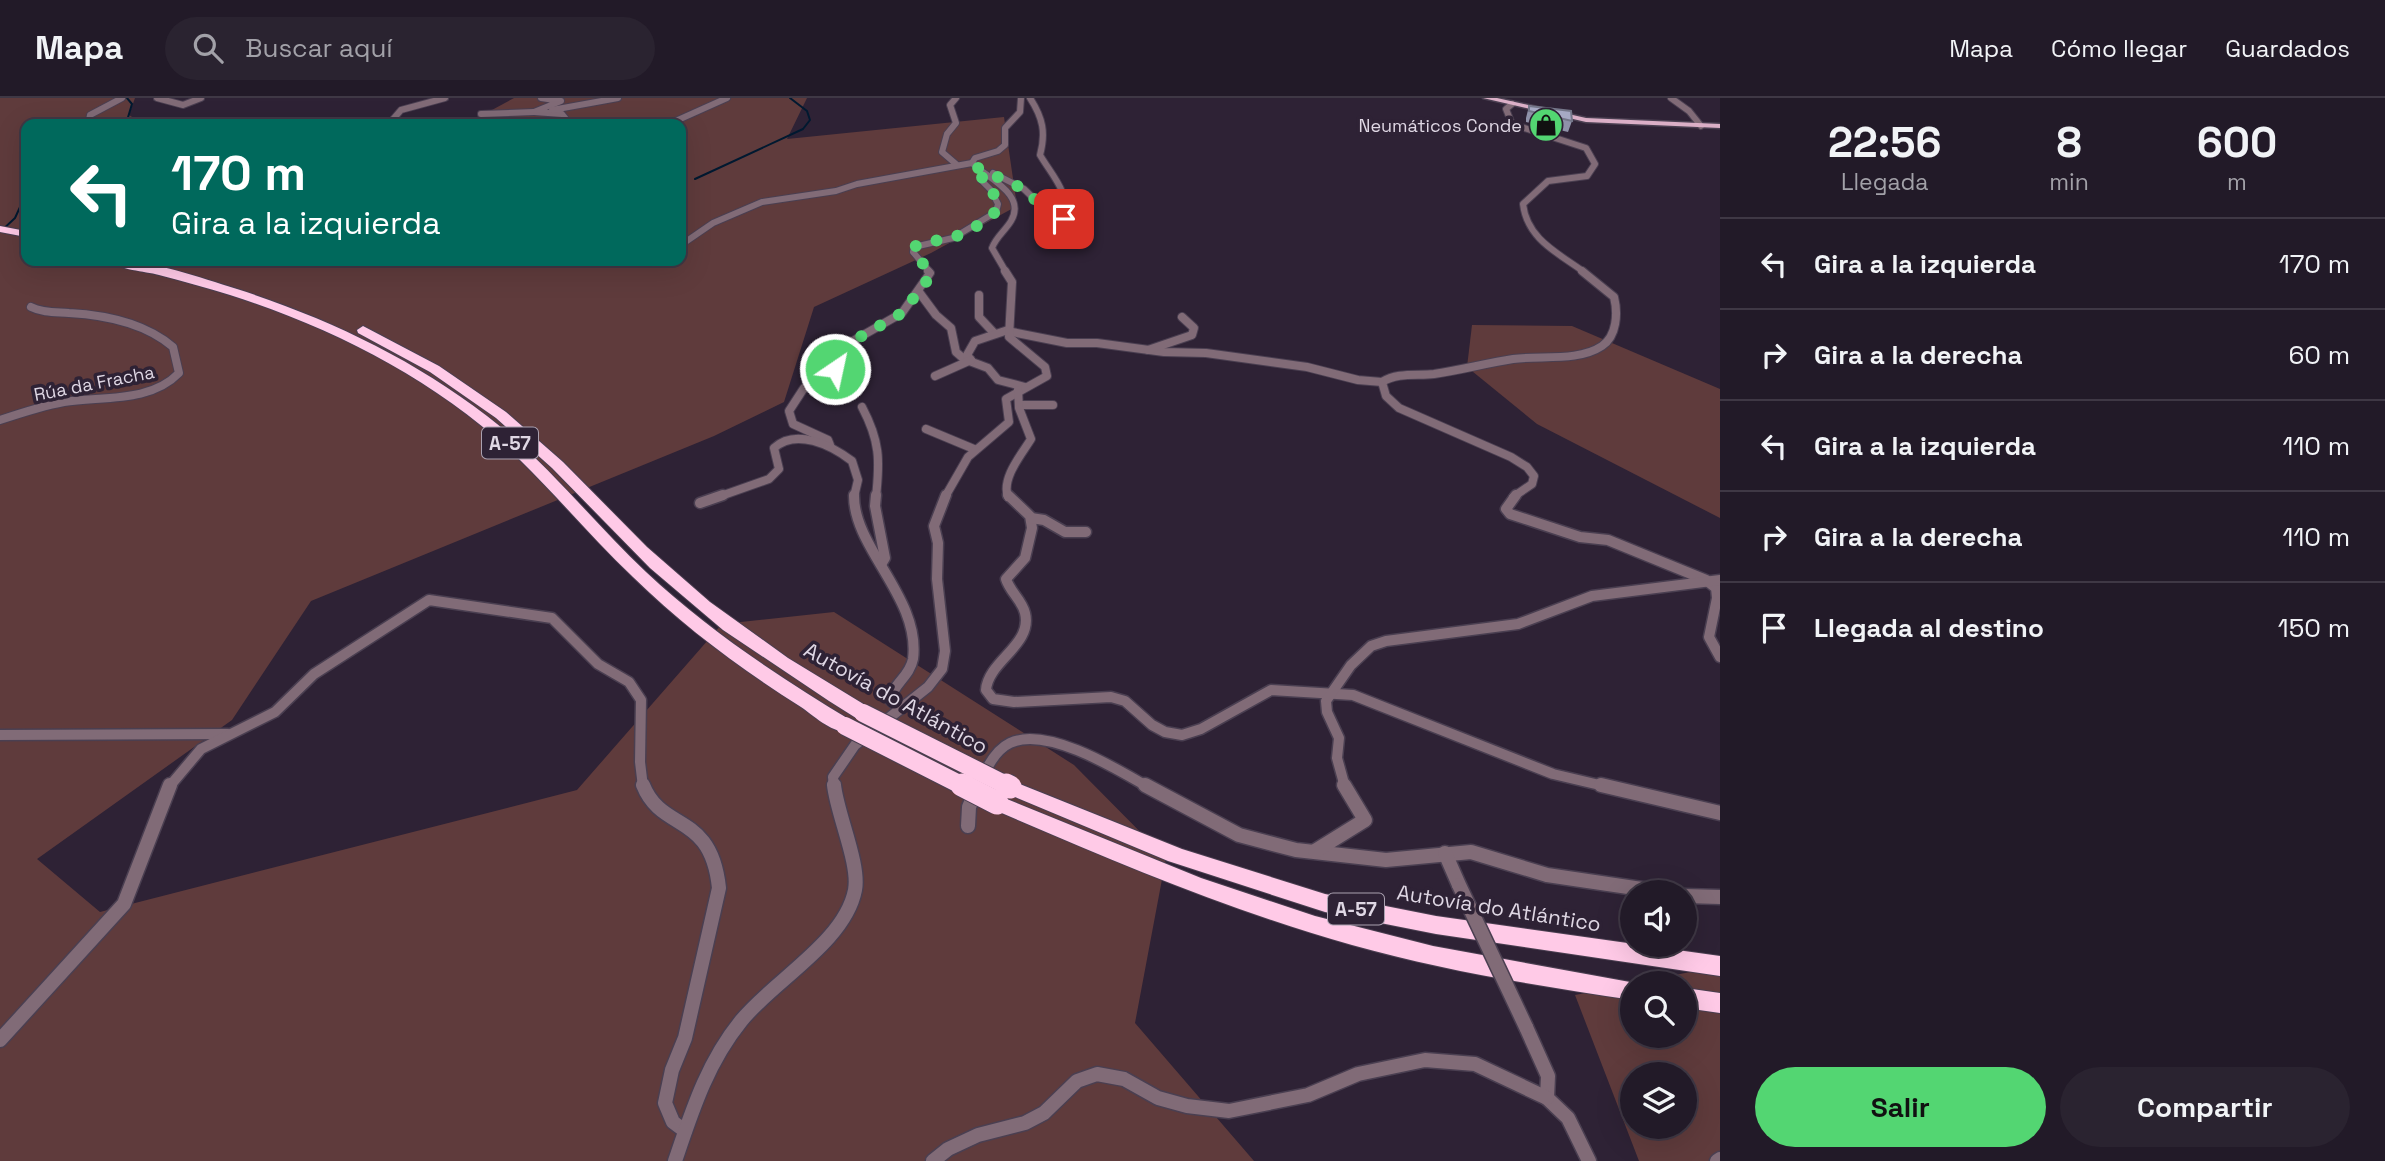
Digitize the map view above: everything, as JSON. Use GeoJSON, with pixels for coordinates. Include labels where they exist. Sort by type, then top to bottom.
{"type":"FeatureCollection","features":[{"type":"Feature","properties":{"kind":"highway"},"geometry":{"type":"LineString","coordinates":[[0,229],[21,233]]}},
{"type":"Feature","properties":{"kind":"highway"},"geometry":{"type":"LineString","coordinates":[[0,239],[21,243]]}},
{"type":"Feature","properties":{"kind":"highway","name":"Autovía do Atlántico"},"geometry":{"type":"LineString","coordinates":[[136,266],[183,277],[284,308],[352,338],[421,376],[504,438],[541,472],[637,573],[690,620],[766,677],[845,726],[1004,795],[1190,881],[1316,926],[1430,954],[1620,988]]}},
{"type":"Feature","properties":{"kind":"highway","name":"Autovía do Atlántico"},"geometry":{"type":"LineString","coordinates":[[172,266],[243,284],[310,307],[378,337],[435,368],[517,427],[653,562],[720,619],[797,674],[1004,795],[1175,855],[1325,903],[1449,927],[1720,966]]}},
{"type":"Feature","properties":{"kind":"highway"},"geometry":{"type":"LineString","coordinates":[[1697,1000],[1720,1003]]}},
{"type":"Feature","properties":{"kind":"main road"},"geometry":{"type":"LineString","coordinates":[[1487,98],[1586,120],[1720,126]]}},
{"type":"Feature","properties":{"kind":"street"},"geometry":{"type":"LineString","coordinates":[[89,119],[90,115],[122,98]]}},
{"type":"Feature","properties":{"kind":"street"},"geometry":{"type":"LineString","coordinates":[[157,98],[183,105],[201,98]]}},
{"type":"Feature","properties":{"kind":"street"},"geometry":{"type":"LineString","coordinates":[[393,119],[401,110],[445,98]]}},
{"type":"Feature","properties":{"kind":"street"},"geometry":{"type":"LineString","coordinates":[[534,112],[561,101],[541,98]]}},
{"type":"Feature","properties":{"kind":"street"},"geometry":{"type":"LineString","coordinates":[[542,112],[570,104],[618,98]]}},
{"type":"Feature","properties":{"kind":"street"},"geometry":{"type":"LineString","coordinates":[[680,119],[727,98]]}},
{"type":"Feature","properties":{"kind":"street"},"geometry":{"type":"LineString","coordinates":[[956,98],[950,105],[956,124],[947,134],[942,152],[956,164]]}},
{"type":"Feature","properties":{"kind":"street"},"geometry":{"type":"LineString","coordinates":[[973,164],[975,158],[998,151],[1005,145],[1005,128],[1020,111],[1021,98]]}},
{"type":"Feature","properties":{"kind":"street"},"geometry":{"type":"LineString","coordinates":[[686,242],[713,223],[762,202],[836,191],[857,184],[956,164],[973,164],[1024,189],[1054,218],[1064,219],[1069,204],[1062,187],[1040,155],[1045,136],[1039,112],[1030,98]]}},
{"type":"Feature","properties":{"kind":"street"},"geometry":{"type":"LineString","coordinates":[[1671,98],[1689,111],[1701,125]]}},
{"type":"Feature","properties":{"kind":"street"},"geometry":{"type":"LineString","coordinates":[[971,360],[967,355],[975,341],[1007,330],[1063,343],[1097,342],[1148,350],[1206,353],[1307,367],[1358,380],[1382,382],[1390,377],[1443,373],[1528,357],[1580,355],[1609,343],[1615,334],[1617,303],[1612,293],[1537,237],[1521,211],[1522,204],[1548,181],[1587,176],[1595,164],[1590,151],[1574,142],[1512,124],[1506,109],[1512,104]]}},
{"type":"Feature","properties":{"kind":"street"},"geometry":{"type":"LineString","coordinates":[[481,114],[542,112],[562,114],[566,119]]}},
{"type":"Feature","properties":{"kind":"street"},"geometry":{"type":"LineString","coordinates":[[675,1161],[702,1082],[741,1021],[826,939],[847,912],[856,888],[853,862],[836,803],[833,777],[855,745],[928,687],[942,669],[946,651],[937,579],[938,542],[934,526],[940,505],[974,449],[1009,422],[1006,399],[1042,380],[1048,372],[1037,359],[1011,341],[1007,330],[1012,282],[992,248],[1011,220],[1013,206],[1002,185],[973,164]]}},
{"type":"Feature","properties":{"kind":"street"},"geometry":{"type":"LineString","coordinates":[[830,447],[828,440],[793,424],[789,411],[804,388],[835,369],[851,342],[902,313],[919,292],[930,273],[914,252],[914,247],[953,238],[974,227],[998,209],[991,190],[981,180],[984,173]]}},
{"type":"Feature","properties":{"kind":"street"},"geometry":{"type":"LineString","coordinates":[[919,292],[936,316],[951,328],[956,352],[988,368],[998,380],[1022,389]]}},
{"type":"Feature","properties":{"kind":"street"},"geometry":{"type":"LineString","coordinates":[[979,295],[976,313],[979,321],[994,333]]}},
{"type":"Feature","properties":{"kind":"street","name":"Rúa da Fracha"},"geometry":{"type":"LineString","coordinates":[[0,420],[64,402],[142,393],[169,383],[179,373],[173,347],[148,331],[76,313],[39,312],[31,307]]}},
{"type":"Feature","properties":{"kind":"street"},"geometry":{"type":"LineString","coordinates":[[1148,350],[1192,335],[1194,328],[1182,317]]}},
{"type":"Feature","properties":{"kind":"street"},"geometry":{"type":"LineString","coordinates":[[935,376],[971,360]]}},
{"type":"Feature","properties":{"kind":"street"},"geometry":{"type":"LineString","coordinates":[[1382,382],[1385,397],[1393,405],[1511,457],[1527,467],[1534,476],[1532,484],[1513,497],[1506,509],[1510,514],[1571,535],[1608,541],[1706,580],[1716,588],[1717,598],[1709,637],[1720,657]]}},
{"type":"Feature","properties":{"kind":"street"},"geometry":{"type":"LineString","coordinates":[[1022,389],[1019,405],[1031,439],[1012,470],[1006,491],[1009,499],[1031,518],[1044,520],[1065,532],[1086,532]]}},
{"type":"Feature","properties":{"kind":"street"},"geometry":{"type":"LineString","coordinates":[[1019,405],[1054,405]]}},
{"type":"Feature","properties":{"kind":"street"},"geometry":{"type":"LineString","coordinates":[[862,407],[875,431],[880,461],[875,506],[884,547],[885,558],[882,563]]}},
{"type":"Feature","properties":{"kind":"street"},"geometry":{"type":"LineString","coordinates":[[926,429],[974,449]]}},
{"type":"Feature","properties":{"kind":"street"},"geometry":{"type":"LineString","coordinates":[[700,503],[769,480],[779,468],[774,448],[783,440],[802,439],[830,447],[846,456],[855,466],[858,480],[854,497],[856,517],[904,605],[909,621],[913,658],[907,676],[891,694],[890,700],[901,709]]}},
{"type":"Feature","properties":{"kind":"street"},"geometry":{"type":"LineString","coordinates":[[1031,518],[1032,528],[1025,558],[1006,579],[1007,586],[1024,608],[1027,617],[1013,652],[987,677],[986,690],[993,699],[1014,702],[1111,696],[1125,701],[1159,729],[1182,735],[1200,729],[1271,690],[1332,693],[1369,700],[1553,774],[1720,813]]}},
{"type":"Feature","properties":{"kind":"street"},"geometry":{"type":"LineString","coordinates":[[1315,851],[1365,820],[1354,805],[1336,758],[1335,747],[1339,738],[1327,712],[1326,701],[1351,665],[1371,646],[1386,641],[1504,627],[1592,596],[1720,580]]}},
{"type":"Feature","properties":{"kind":"street"},"geometry":{"type":"LineString","coordinates":[[0,1041],[124,904],[169,786],[201,749],[275,712],[314,674],[429,600],[552,618],[566,628],[583,651],[600,666],[627,680],[641,699],[640,768],[648,796],[665,812],[690,825],[708,845],[718,864],[719,888],[685,1038],[672,1070],[665,1103],[673,1122],[685,1131]]}},
{"type":"Feature","properties":{"kind":"street"},"geometry":{"type":"LineString","coordinates":[[0,735],[231,734]]}},
{"type":"Feature","properties":{"kind":"street"},"geometry":{"type":"LineString","coordinates":[[968,826],[969,807],[991,758],[1003,746],[1019,739],[1040,739],[1086,755],[1240,836],[1315,851],[1392,860],[1445,853],[1481,854],[1553,876],[1620,886]]}},
{"type":"Feature","properties":{"kind":"street"},"geometry":{"type":"LineString","coordinates":[[1445,853],[1548,1076],[1547,1098]]}},
{"type":"Feature","properties":{"kind":"street"},"geometry":{"type":"LineString","coordinates":[[1697,896],[1720,897]]}},
{"type":"Feature","properties":{"kind":"street"},"geometry":{"type":"LineString","coordinates":[[933,1161],[948,1149],[978,1135],[1025,1123],[1044,1112],[1077,1082],[1097,1074],[1112,1074],[1158,1098],[1187,1106],[1229,1111],[1308,1095],[1342,1079],[1425,1060],[1475,1065],[1547,1098],[1568,1118],[1589,1161]]}},
{"type":"Feature","properties":{"kind":"shaded area"},"geometry":{"type":"Polygon","coordinates":[[[0,98],[135,98],[129,115],[135,119],[21,119],[21,266],[686,266],[686,119],[475,119],[514,98],[807,98],[787,139],[1004,117],[1017,206],[931,253],[814,307],[784,402],[714,436],[311,601],[232,720],[37,859],[100,912],[577,790],[722,624],[834,612],[1074,765],[1166,858],[1135,1023],[1254,1161],[0,1161],[0,98]]]}},
{"type":"Feature","properties":{"kind":"shaded area"},"geometry":{"type":"Polygon","coordinates":[[[1472,325],[1572,326],[1720,389],[1720,518],[1537,424],[1467,367],[1472,325]]]}},
{"type":"Feature","properties":{"kind":"shaded area"},"geometry":{"type":"Polygon","coordinates":[[[1720,966],[1720,1161],[1639,1161],[1631,1139],[1697,1139],[1697,1062],[1620,1062],[1620,1112],[1575,995],[1620,986],[1620,1048],[1697,1048],[1695,971],[1720,966]]]}},
{"type":"Feature","properties":{"kind":"building"},"geometry":{"type":"Polygon","coordinates":[[[1529,106],[1571,111],[1572,121],[1529,111],[1529,106]]]}},
{"type":"Feature","properties":{"kind":"waterway"},"geometry":{"type":"LineString","coordinates":[[127,98],[132,104],[128,119]]}},
{"type":"Feature","properties":{"kind":"waterway"},"geometry":{"type":"LineString","coordinates":[[695,179],[803,129],[810,120],[807,111],[790,98]]}},
{"type":"Feature","properties":{"kind":"waterway"},"geometry":{"type":"LineString","coordinates":[[0,232],[15,218],[21,205]]}},
{"type":"Feature","properties":{"kind":"place","name":"Neumáticos Conde"},"geometry":{"type":"Point","coordinates":[1546,125]}},
{"type":"Feature","properties":{"kind":"route"},"geometry":{"type":"LineString","coordinates":[[835,369],[851,342],[902,313],[929,278],[930,273],[914,252],[914,247],[953,238],[974,227],[998,209],[991,190],[981,180],[980,177],[984,173],[974,166],[1015,183],[1054,218],[1064,219]]}}]}
